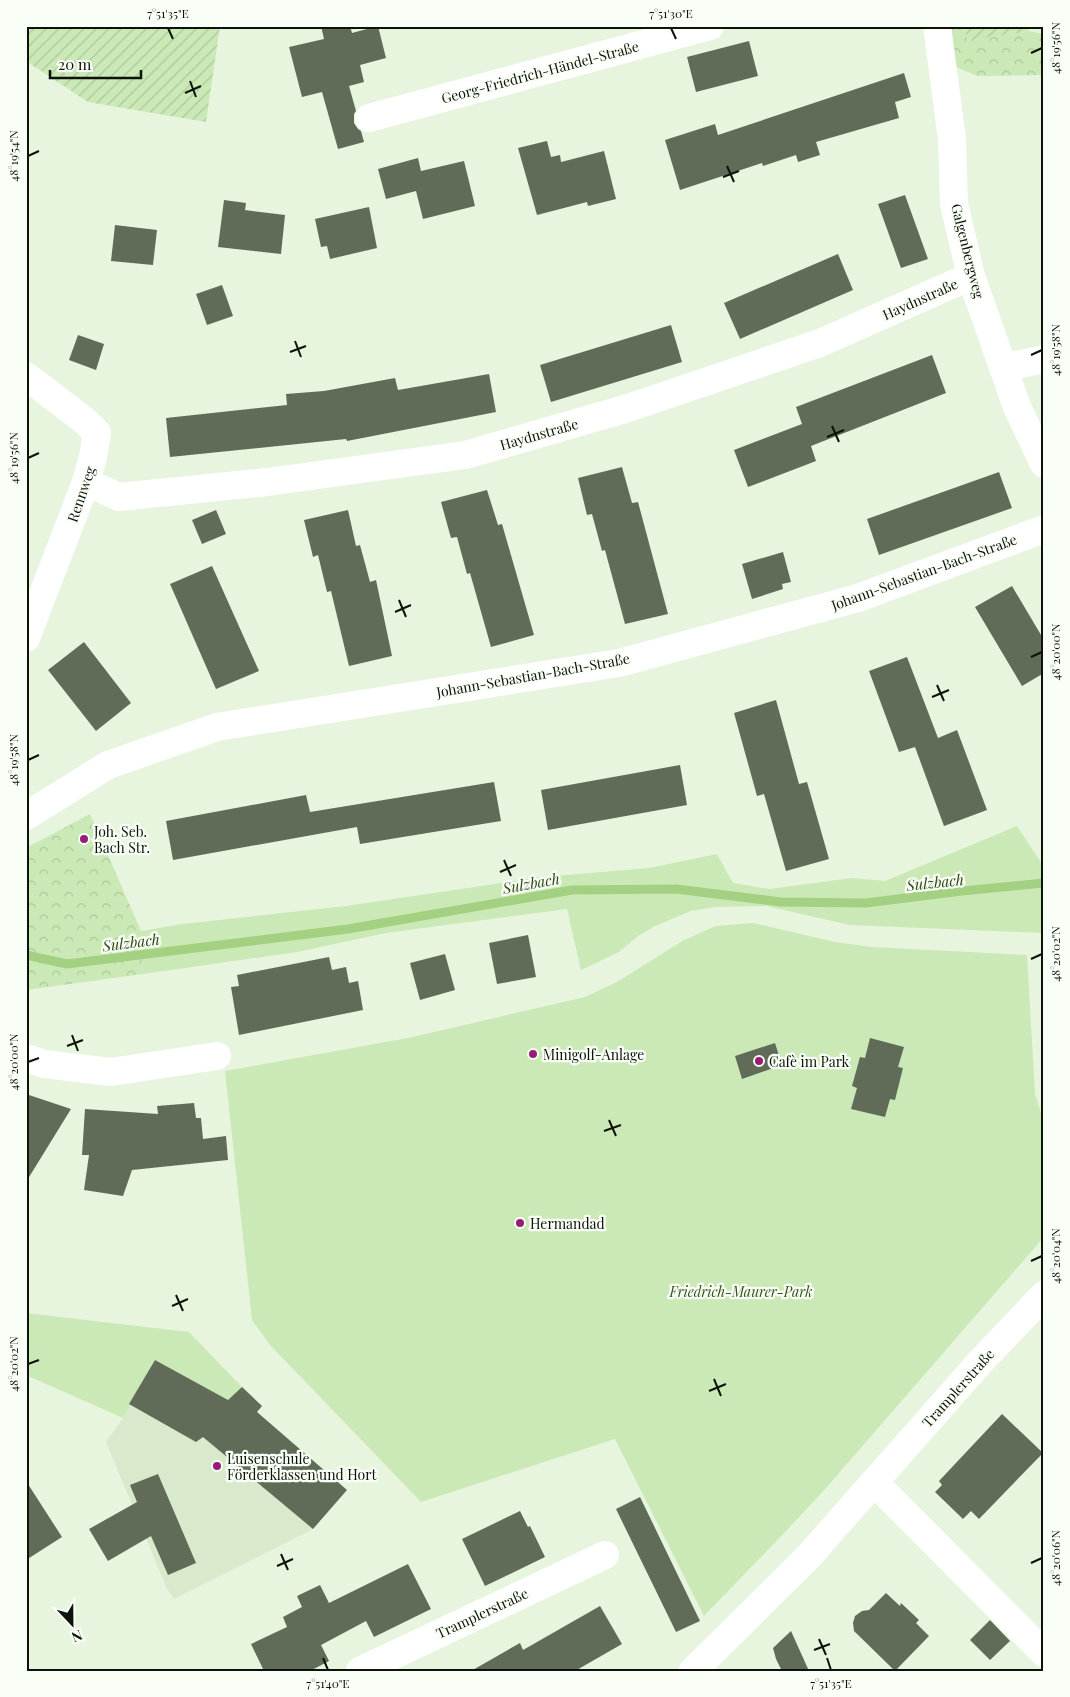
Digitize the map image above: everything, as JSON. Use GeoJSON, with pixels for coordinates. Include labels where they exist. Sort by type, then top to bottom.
{"type":"FeatureCollection","features":[{"type":"Feature","properties":{"kind":"street","name":"Georg-Friedrich-Händel-Straße"},"geometry":{"type":"LineString","coordinates":[[369,118],[710,26]]}},
{"type":"Feature","properties":{"kind":"street","name":"Galgenbergweg"},"geometry":{"type":"LineString","coordinates":[[937,26],[952,139],[954,204],[971,276],[1017,407],[1044,464]]}},
{"type":"Feature","properties":{"kind":"street","name":"Haydnstraße"},"geometry":{"type":"LineString","coordinates":[[86,482],[119,497],[274,481],[465,455],[625,410],[820,343],[971,276]]}},
{"type":"Feature","properties":{"kind":"street"},"geometry":{"type":"LineString","coordinates":[[1003,368],[1044,359]]}},
{"type":"Feature","properties":{"kind":"street","name":"Rennweg"},"geometry":{"type":"LineString","coordinates":[[26,376],[85,421],[97,433],[86,482],[26,638]]}},
{"type":"Feature","properties":{"kind":"street","name":"Johann-Sebastian-Bach-Straße"},"geometry":{"type":"LineString","coordinates":[[26,816],[108,765],[217,727],[619,662],[858,598],[1044,529]]}},
{"type":"Feature","properties":{"kind":"street"},"geometry":{"type":"LineString","coordinates":[[26,1058],[44,1064],[111,1072],[217,1056]]}},
{"type":"Feature","properties":{"kind":"street","name":"Tramplerstraße"},"geometry":{"type":"LineString","coordinates":[[694,1671],[809,1556],[982,1360],[1044,1295]]}},
{"type":"Feature","properties":{"kind":"street"},"geometry":{"type":"LineString","coordinates":[[874,1482],[1044,1653]]}},
{"type":"Feature","properties":{"kind":"street","name":"Tramplerstraße"},"geometry":{"type":"LineString","coordinates":[[360,1671],[605,1555]]}},
{"type":"Feature","properties":{"kind":"shaded area","name":"Luisenschule Förderklassen und Hort"},"geometry":{"type":"Polygon","coordinates":[[[155,1360],[228,1400],[242,1387],[262,1406],[257,1412],[347,1490],[313,1529],[174,1599],[167,1589],[106,1442],[123,1418],[155,1360]]]}},
{"type":"Feature","properties":{"kind":"green space"},"geometry":{"type":"Polygon","coordinates":[[[26,26],[220,26],[206,122],[88,102],[26,61],[26,26]]]}},
{"type":"Feature","properties":{"kind":"green space"},"geometry":{"type":"Polygon","coordinates":[[[941,26],[964,26],[968,41],[1029,31],[1044,34],[1044,75],[977,76],[947,63],[941,26]]]}},
{"type":"Feature","properties":{"kind":"green space"},"geometry":{"type":"Polygon","coordinates":[[[964,26],[1028,26],[1029,31],[968,41],[964,26]]]}},
{"type":"Feature","properties":{"kind":"green space"},"geometry":{"type":"Polygon","coordinates":[[[90,814],[141,931],[143,974],[26,990],[26,848],[90,814]]]}},
{"type":"Feature","properties":{"kind":"green space"},"geometry":{"type":"Polygon","coordinates":[[[1017,826],[1044,867],[1044,933],[850,925],[766,906],[716,907],[691,911],[655,926],[638,936],[619,952],[581,970],[567,909],[386,933],[297,952],[143,974],[141,931],[182,924],[346,906],[542,877],[649,868],[717,854],[733,883],[769,889],[852,878],[885,881],[1017,826]]]}},
{"type":"Feature","properties":{"kind":"green space","name":"Friedrich-Maurer-Park"},"geometry":{"type":"Polygon","coordinates":[[[753,923],[835,942],[872,947],[1027,955],[1035,1094],[1044,1122],[1044,1237],[826,1488],[704,1616],[615,1439],[421,1502],[270,1345],[252,1320],[225,1071],[408,1038],[585,997],[617,982],[684,940],[716,926],[753,923]]]}},
{"type":"Feature","properties":{"kind":"green space"},"geometry":{"type":"Polygon","coordinates":[[[26,1313],[189,1332],[242,1387],[228,1400],[155,1360],[123,1418],[26,1375],[26,1313]]]}},
{"type":"Feature","properties":{"kind":"building"},"geometry":{"type":"Polygon","coordinates":[[[321,26],[350,26],[352,33],[378,26],[386,58],[360,65],[364,82],[349,86],[356,111],[354,123],[361,131],[364,142],[338,149],[322,92],[302,97],[289,47],[324,39],[321,26]]]}},
{"type":"Feature","properties":{"kind":"building"},"geometry":{"type":"Polygon","coordinates":[[[749,41],[758,76],[696,92],[687,57],[749,41]]]}},
{"type":"Feature","properties":{"kind":"building"},"geometry":{"type":"Polygon","coordinates":[[[904,73],[911,97],[895,102],[899,118],[816,142],[820,155],[798,162],[796,155],[763,166],[762,163],[680,190],[665,140],[715,124],[718,135],[904,73]]]}},
{"type":"Feature","properties":{"kind":"building"},"geometry":{"type":"Polygon","coordinates":[[[547,141],[551,157],[560,155],[561,162],[604,151],[616,199],[588,206],[587,202],[537,215],[518,148],[547,141]]]}},
{"type":"Feature","properties":{"kind":"building"},"geometry":{"type":"Polygon","coordinates":[[[418,158],[421,171],[464,161],[475,206],[423,219],[416,191],[386,199],[378,169],[418,158]]]}},
{"type":"Feature","properties":{"kind":"building"},"geometry":{"type":"Polygon","coordinates":[[[905,195],[928,259],[901,268],[878,204],[905,195]]]}},
{"type":"Feature","properties":{"kind":"building"},"geometry":{"type":"Polygon","coordinates":[[[224,200],[246,203],[245,210],[285,215],[281,254],[218,247],[224,200]]]}},
{"type":"Feature","properties":{"kind":"building"},"geometry":{"type":"Polygon","coordinates":[[[369,207],[377,248],[330,259],[327,246],[321,247],[315,219],[369,207]]]}},
{"type":"Feature","properties":{"kind":"building"},"geometry":{"type":"Polygon","coordinates":[[[115,225],[157,230],[153,265],[111,261],[115,225]]]}},
{"type":"Feature","properties":{"kind":"building"},"geometry":{"type":"Polygon","coordinates":[[[838,254],[853,290],[740,339],[724,303],[838,254]]]}},
{"type":"Feature","properties":{"kind":"building"},"geometry":{"type":"Polygon","coordinates":[[[222,285],[233,316],[207,325],[196,294],[222,285]]]}},
{"type":"Feature","properties":{"kind":"building"},"geometry":{"type":"Polygon","coordinates":[[[671,325],[682,362],[551,402],[540,365],[671,325]]]}},
{"type":"Feature","properties":{"kind":"building"},"geometry":{"type":"Polygon","coordinates":[[[78,335],[104,344],[96,370],[69,360],[78,335]]]}},
{"type":"Feature","properties":{"kind":"building"},"geometry":{"type":"Polygon","coordinates":[[[932,355],[946,393],[811,446],[816,461],[748,487],[734,450],[802,424],[796,407],[932,355]]]}},
{"type":"Feature","properties":{"kind":"building"},"geometry":{"type":"Polygon","coordinates":[[[489,374],[496,412],[347,441],[346,439],[170,457],[166,418],[287,405],[286,394],[324,391],[395,378],[398,390],[489,374]]]}},
{"type":"Feature","properties":{"kind":"building"},"geometry":{"type":"Polygon","coordinates":[[[622,467],[632,503],[638,502],[668,614],[625,624],[605,550],[602,551],[592,514],[587,515],[578,478],[622,467]]]}},
{"type":"Feature","properties":{"kind":"building"},"geometry":{"type":"Polygon","coordinates":[[[999,472],[1012,508],[879,555],[867,519],[999,472]]]}},
{"type":"Feature","properties":{"kind":"building"},"geometry":{"type":"Polygon","coordinates":[[[487,490],[498,525],[502,524],[534,635],[491,647],[470,573],[467,574],[457,537],[451,538],[441,502],[487,490]]]}},
{"type":"Feature","properties":{"kind":"building"},"geometry":{"type":"Polygon","coordinates":[[[216,510],[226,534],[202,544],[192,520],[216,510]]]}},
{"type":"Feature","properties":{"kind":"building"},"geometry":{"type":"Polygon","coordinates":[[[348,510],[356,546],[360,545],[370,582],[376,580],[392,656],[349,666],[331,591],[327,592],[318,555],[313,557],[304,520],[348,510]]]}},
{"type":"Feature","properties":{"kind":"building"},"geometry":{"type":"Polygon","coordinates":[[[783,552],[791,582],[782,584],[783,589],[752,599],[742,564],[783,552]]]}},
{"type":"Feature","properties":{"kind":"building"},"geometry":{"type":"Polygon","coordinates":[[[212,566],[259,671],[216,689],[170,584],[212,566]]]}},
{"type":"Feature","properties":{"kind":"building"},"geometry":{"type":"Polygon","coordinates":[[[1012,586],[1044,640],[1044,673],[1022,686],[975,607],[1012,586]]]}},
{"type":"Feature","properties":{"kind":"building"},"geometry":{"type":"Polygon","coordinates":[[[84,642],[131,703],[96,731],[48,670],[84,642]]]}},
{"type":"Feature","properties":{"kind":"building"},"geometry":{"type":"Polygon","coordinates":[[[907,657],[938,738],[957,730],[987,810],[944,826],[915,747],[899,752],[869,671],[907,657]]]}},
{"type":"Feature","properties":{"kind":"building"},"geometry":{"type":"Polygon","coordinates":[[[776,700],[799,784],[807,782],[829,859],[786,871],[764,794],[757,796],[734,713],[776,700]]]}},
{"type":"Feature","properties":{"kind":"building"},"geometry":{"type":"Polygon","coordinates":[[[680,765],[687,805],[548,830],[541,790],[680,765]]]}},
{"type":"Feature","properties":{"kind":"building"},"geometry":{"type":"Polygon","coordinates":[[[494,782],[501,821],[360,844],[357,827],[173,860],[166,821],[306,795],[310,812],[494,782]]]}},
{"type":"Feature","properties":{"kind":"building"},"geometry":{"type":"Polygon","coordinates":[[[528,935],[536,977],[497,984],[489,943],[528,935]]]}},
{"type":"Feature","properties":{"kind":"building"},"geometry":{"type":"Polygon","coordinates":[[[445,954],[455,990],[420,1000],[410,963],[445,954]]]}},
{"type":"Feature","properties":{"kind":"building"},"geometry":{"type":"Polygon","coordinates":[[[329,957],[332,970],[346,967],[349,983],[358,981],[363,1010],[239,1035],[231,987],[239,986],[237,975],[329,957]]]}},
{"type":"Feature","properties":{"kind":"building"},"geometry":{"type":"Polygon","coordinates":[[[870,1038],[904,1047],[898,1067],[903,1068],[895,1100],[890,1099],[885,1117],[851,1109],[857,1088],[852,1086],[860,1057],[865,1058],[870,1038]]]}},
{"type":"Feature","properties":{"kind":"building","name":"Cafè im Park"},"geometry":{"type":"Polygon","coordinates":[[[775,1043],[782,1065],[742,1079],[735,1056],[775,1043]]]}},
{"type":"Feature","properties":{"kind":"building"},"geometry":{"type":"Polygon","coordinates":[[[26,1094],[71,1109],[26,1182],[26,1094]]]}},
{"type":"Feature","properties":{"kind":"building"},"geometry":{"type":"Polygon","coordinates":[[[194,1103],[196,1118],[201,1118],[203,1139],[226,1136],[228,1160],[132,1170],[123,1196],[84,1190],[89,1155],[82,1155],[85,1109],[158,1114],[157,1106],[194,1103]]]}},
{"type":"Feature","properties":{"kind":"building"},"geometry":{"type":"Polygon","coordinates":[[[155,1360],[228,1400],[242,1387],[262,1406],[257,1412],[347,1490],[313,1529],[203,1437],[196,1442],[129,1404],[155,1360]]]}},
{"type":"Feature","properties":{"kind":"building"},"geometry":{"type":"Polygon","coordinates":[[[1002,1414],[1043,1453],[979,1519],[971,1511],[963,1519],[935,1492],[942,1485],[939,1481],[1002,1414]]]}},
{"type":"Feature","properties":{"kind":"building"},"geometry":{"type":"Polygon","coordinates":[[[158,1474],[196,1563],[168,1575],[151,1536],[108,1561],[89,1529],[137,1502],[130,1485],[158,1474]]]}},
{"type":"Feature","properties":{"kind":"building"},"geometry":{"type":"Polygon","coordinates":[[[26,1481],[62,1537],[26,1560],[26,1481]]]}},
{"type":"Feature","properties":{"kind":"building"},"geometry":{"type":"Polygon","coordinates":[[[640,1497],[700,1621],[676,1632],[616,1509],[640,1497]]]}},
{"type":"Feature","properties":{"kind":"building"},"geometry":{"type":"Polygon","coordinates":[[[520,1511],[528,1527],[530,1526],[545,1557],[485,1586],[462,1539],[520,1511]]]}},
{"type":"Feature","properties":{"kind":"building"},"geometry":{"type":"Polygon","coordinates":[[[408,1564],[431,1609],[374,1637],[366,1621],[321,1645],[329,1661],[310,1671],[264,1671],[251,1644],[287,1627],[283,1617],[302,1607],[297,1596],[320,1585],[329,1603],[408,1564]]]}},
{"type":"Feature","properties":{"kind":"building"},"geometry":{"type":"Polygon","coordinates":[[[886,1593],[900,1606],[901,1603],[919,1620],[916,1623],[929,1636],[895,1671],[854,1631],[853,1623],[855,1616],[862,1611],[869,1610],[886,1593]]]}},
{"type":"Feature","properties":{"kind":"building"},"geometry":{"type":"Polygon","coordinates":[[[600,1606],[622,1644],[575,1671],[471,1671],[520,1643],[523,1650],[600,1606]]]}},
{"type":"Feature","properties":{"kind":"building"},"geometry":{"type":"Polygon","coordinates":[[[990,1620],[1010,1641],[990,1660],[970,1640],[990,1620]]]}},
{"type":"Feature","properties":{"kind":"building"},"geometry":{"type":"Polygon","coordinates":[[[791,1631],[809,1671],[782,1671],[776,1659],[773,1648],[791,1631]]]}},
{"type":"Feature","properties":{"kind":"waterway","name":"Sulzbach"},"geometry":{"type":"LineString","coordinates":[[26,955],[67,964],[348,929],[572,890],[676,889],[781,902],[866,903],[1044,883]]}},
{"type":"Feature","properties":{"kind":"place","name":"Joh. Seb. Bach Str."},"geometry":{"type":"Point","coordinates":[84,839]}},
{"type":"Feature","properties":{"kind":"place","name":"Minigolf-Anlage"},"geometry":{"type":"Point","coordinates":[533,1054]}},
{"type":"Feature","properties":{"kind":"place","name":"Cafè im Park"},"geometry":{"type":"Point","coordinates":[759,1061]}},
{"type":"Feature","properties":{"kind":"place","name":"Hermandad"},"geometry":{"type":"Point","coordinates":[520,1223]}},
{"type":"Feature","properties":{"kind":"place","name":"Luisenschule Förderklassen und Hort"},"geometry":{"type":"Point","coordinates":[217,1466]}}]}
